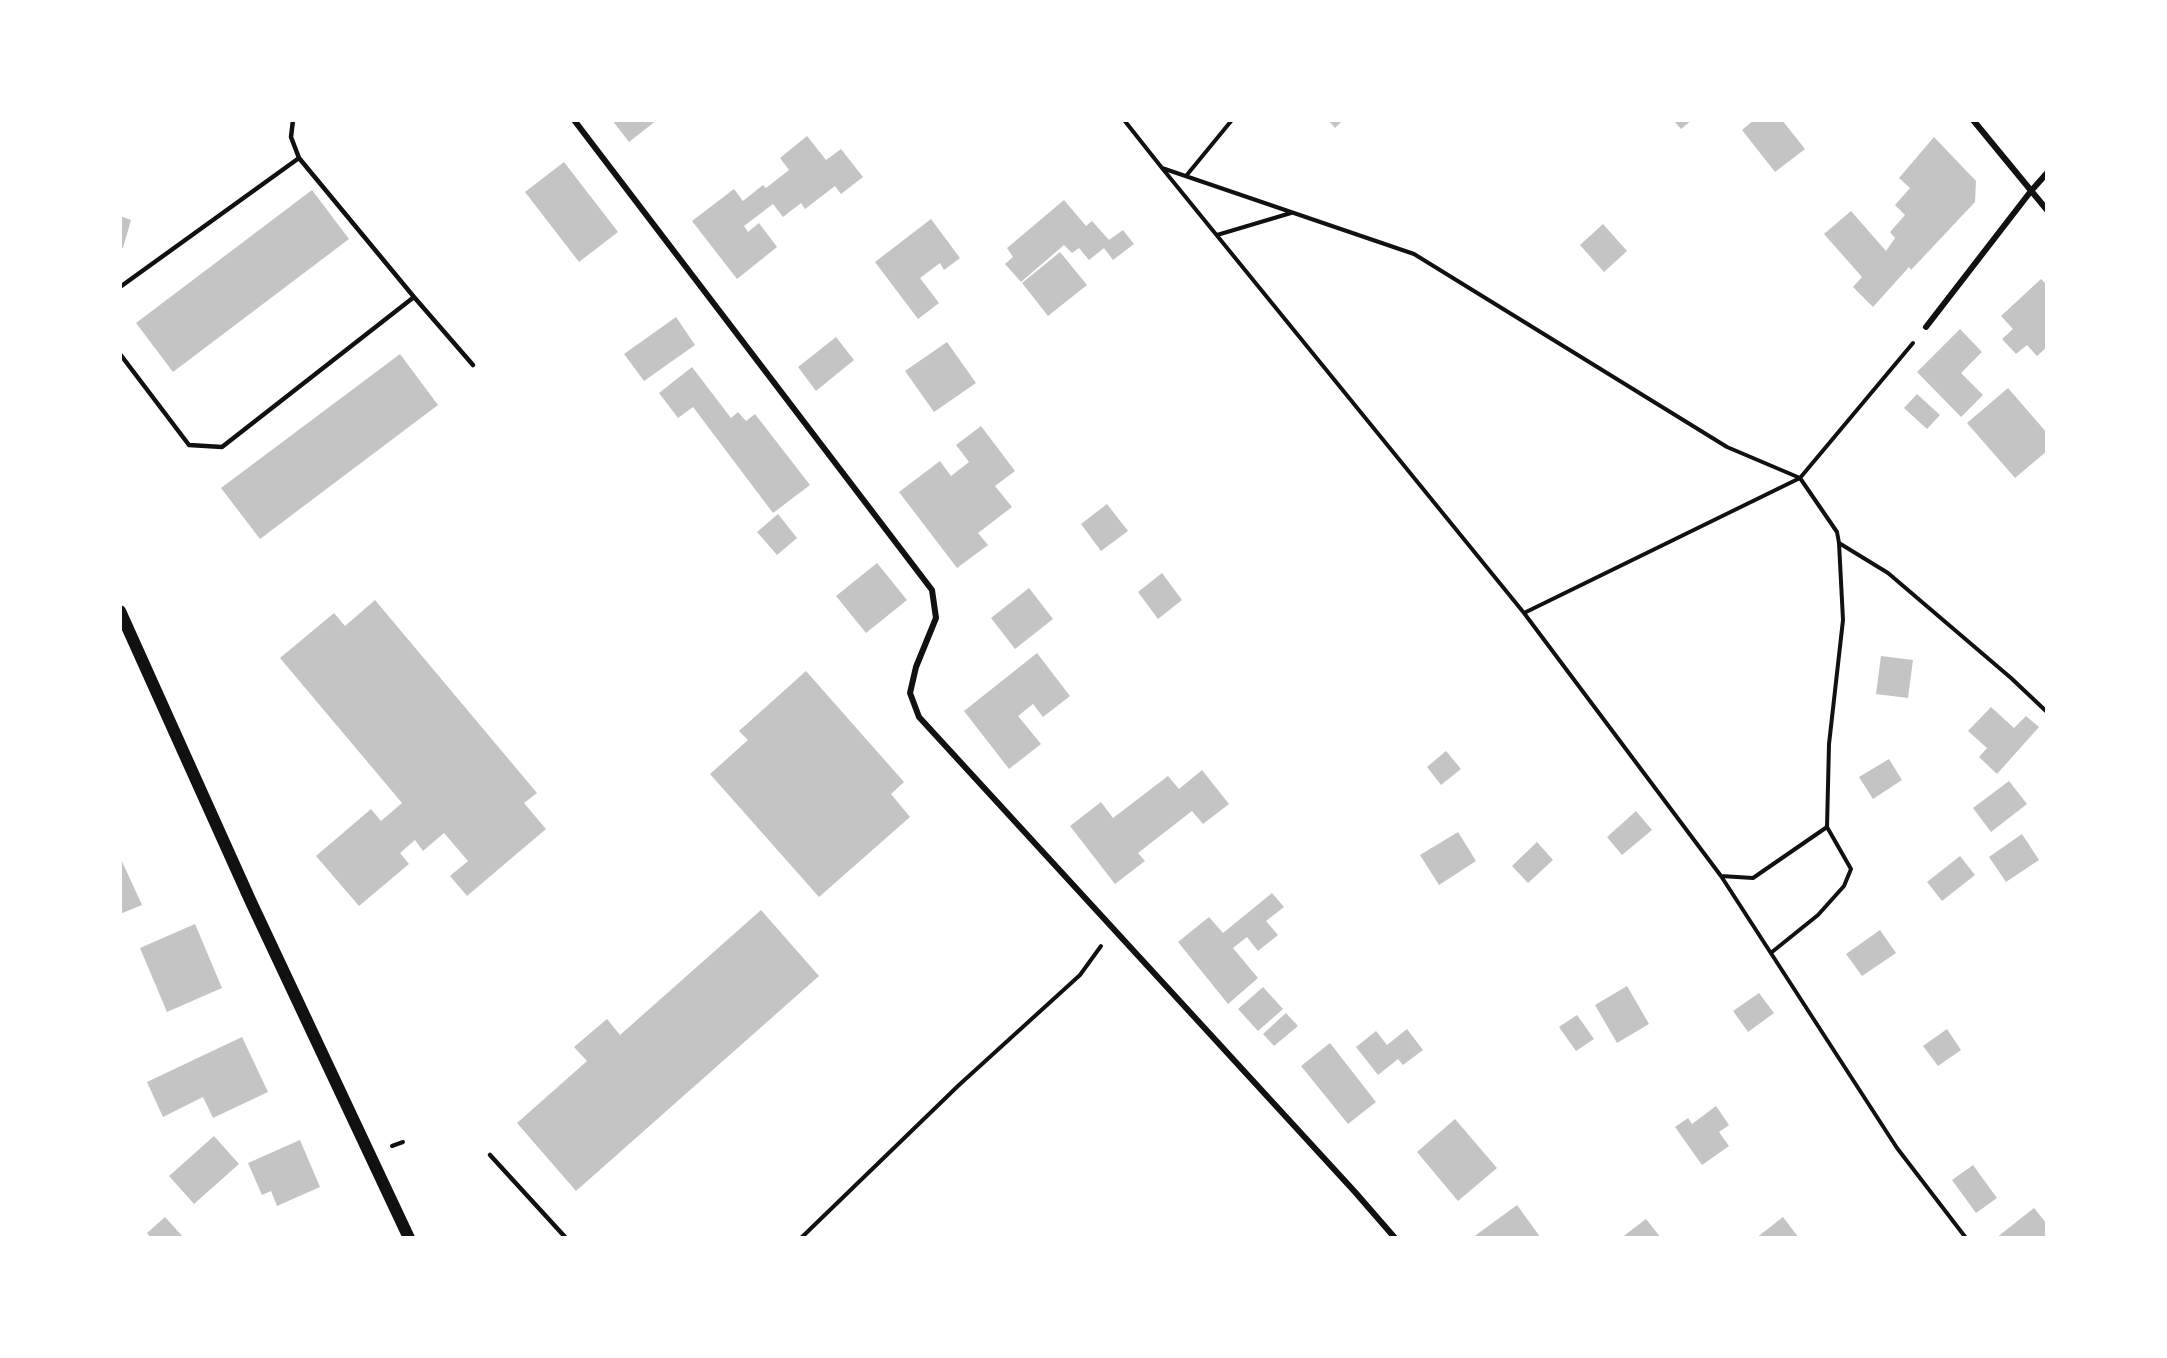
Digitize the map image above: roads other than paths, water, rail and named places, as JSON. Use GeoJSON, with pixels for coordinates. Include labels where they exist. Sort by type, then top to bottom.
{"type":"FeatureCollection","features":[{"type":"Feature","properties":{"kind":"main road"},"geometry":{"type":"LineString","coordinates":[[120,611],[251,902],[409,1238]]}},
{"type":"Feature","properties":{"kind":"street"},"geometry":{"type":"LineString","coordinates":[[574,120],[932,590],[936,618],[916,667],[910,693],[919,717],[1356,1192],[1395,1238]]}},
{"type":"Feature","properties":{"kind":"street"},"geometry":{"type":"LineString","coordinates":[[1973,120],[2047,210]]}},
{"type":"Feature","properties":{"kind":"street"},"geometry":{"type":"LineString","coordinates":[[1926,327],[2047,173]]}},
{"type":"Feature","properties":{"kind":"lane"},"geometry":{"type":"LineString","coordinates":[[293,120],[291,137],[299,158],[473,365]]}},
{"type":"Feature","properties":{"kind":"lane"},"geometry":{"type":"LineString","coordinates":[[120,287],[299,158]]}},
{"type":"Feature","properties":{"kind":"lane"},"geometry":{"type":"LineString","coordinates":[[120,354],[189,445],[222,447],[414,297]]}},
{"type":"Feature","properties":{"kind":"lane"},"geometry":{"type":"LineString","coordinates":[[490,1155],[566,1238]]}}]}
